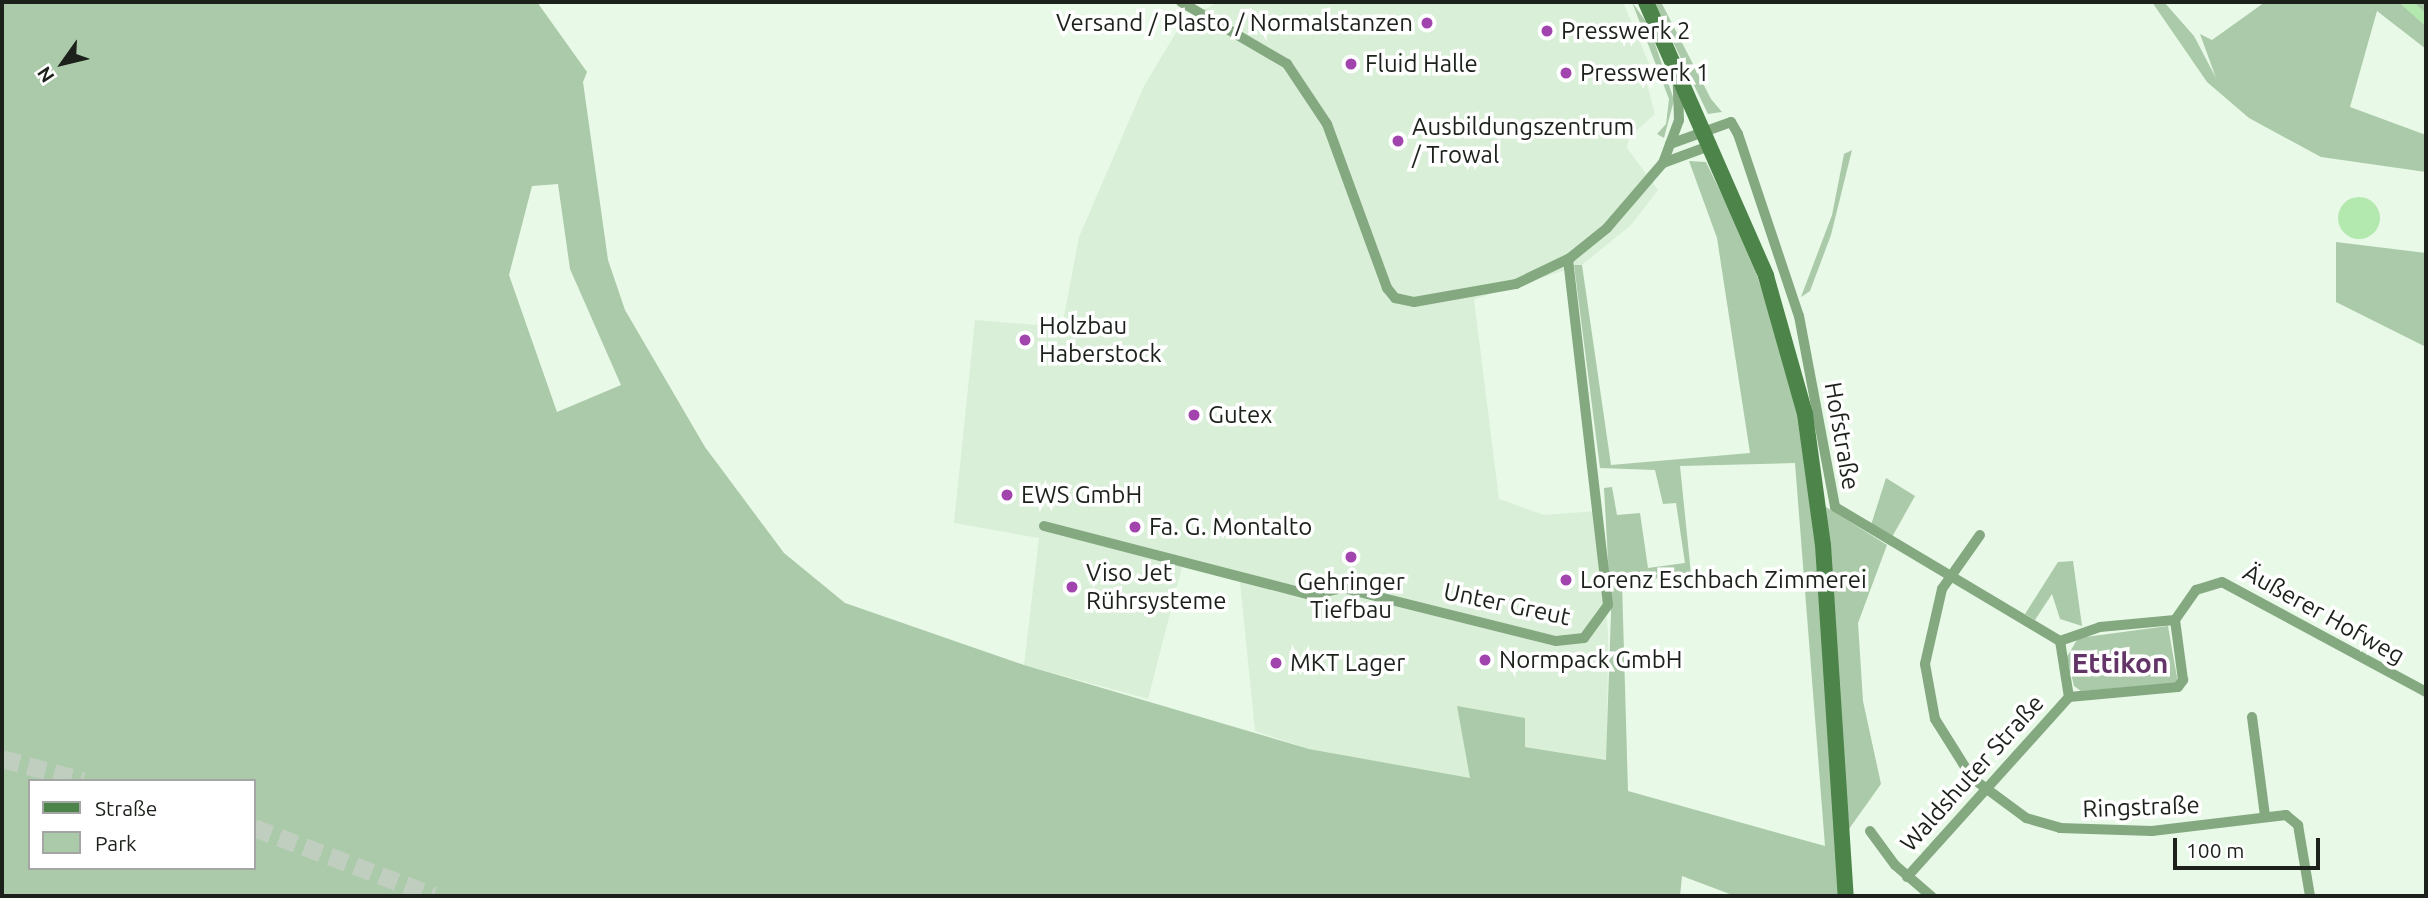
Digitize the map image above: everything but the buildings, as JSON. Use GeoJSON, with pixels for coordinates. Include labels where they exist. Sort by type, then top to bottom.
{"type":"FeatureCollection","features":[{"type":"Feature","properties":{"kind":"main road"},"geometry":{"type":"LineString","coordinates":[[1646,2],[1710,140],[1766,276],[1805,414],[1823,545],[1846,896]]}},
{"type":"Feature","properties":{"kind":"street"},"geometry":{"type":"LineString","coordinates":[[1181,2],[1287,64],[1327,124],[1395,298],[1463,296],[1516,284],[1568,260],[1607,228],[1663,163],[1679,120],[1676,66]]}},
{"type":"Feature","properties":{"kind":"street","name":"Hofstraße"},"geometry":{"type":"LineString","coordinates":[[1710,140],[1731,122],[1799,316],[1833,505],[2060,641]]}},
{"type":"Feature","properties":{"kind":"street"},"geometry":{"type":"LineString","coordinates":[[1663,163],[1710,140]]}},
{"type":"Feature","properties":{"kind":"street"},"geometry":{"type":"LineString","coordinates":[[1670,144],[1710,140]]}},
{"type":"Feature","properties":{"kind":"street","name":"Unter Greut"},"geometry":{"type":"LineString","coordinates":[[1044,526],[1310,595],[1343,589],[1556,641],[1584,638],[1608,605],[1568,260]]}},
{"type":"Feature","properties":{"kind":"street","name":"Ringstraße"},"geometry":{"type":"LineString","coordinates":[[1980,534],[1950,577],[1929,634],[1927,695],[1952,751],[1985,790],[2026,818],[2084,831],[2201,827],[2281,813],[2298,825],[2309,896]]}},
{"type":"Feature","properties":{"kind":"street","name":"Äußerer Hofweg"},"geometry":{"type":"LineString","coordinates":[[2175,620],[2196,590],[2222,582],[2426,692]]}},
{"type":"Feature","properties":{"kind":"street"},"geometry":{"type":"LineString","coordinates":[[2175,620],[2183,680],[2178,687],[2069,697],[2060,641],[2100,627],[2175,620]]}},
{"type":"Feature","properties":{"kind":"street","name":"Waldshuter Straße"},"geometry":{"type":"LineString","coordinates":[[1906,877],[2069,697]]}},
{"type":"Feature","properties":{"kind":"street"},"geometry":{"type":"LineString","coordinates":[[2252,717],[2265,816]]}},
{"type":"Feature","properties":{"kind":"street"},"geometry":{"type":"LineString","coordinates":[[1870,831],[1906,877],[1931,896]]}},
{"type":"Feature","properties":{"kind":"shaded area"},"geometry":{"type":"Polygon","coordinates":[[[1218,2],[1623,2],[1656,80],[1647,84],[1655,114],[1629,137],[1627,148],[1658,190],[1631,225],[1582,265],[1474,299],[1499,499],[1544,515],[1597,511],[1608,633],[1607,760],[1525,747],[1457,706],[1471,779],[1309,749],[1255,731],[1240,582],[1182,567],[1148,699],[1024,665],[1039,538],[954,523],[975,320],[1062,327],[1079,237],[1144,86],[1183,21],[1218,2]]]}},
{"type":"Feature","properties":{"kind":"shaded area"},"geometry":{"type":"Polygon","coordinates":[[[2359,197],[2374,203],[2380,218],[2374,233],[2359,239],[2344,233],[2338,218],[2344,203],[2359,197]]]}},
{"type":"Feature","properties":{"kind":"green space"},"geometry":{"type":"Polygon","coordinates":[[[2,2],[537,2],[587,72],[583,82],[608,260],[625,310],[705,447],[784,553],[845,603],[1024,665],[1309,749],[1470,778],[1457,706],[1525,718],[1525,747],[1606,760],[1611,613],[1604,488],[1612,487],[1617,515],[1640,513],[1648,568],[1685,563],[1676,503],[1663,504],[1655,470],[1600,468],[1574,265],[1582,265],[1611,465],[1750,453],[1717,238],[1689,161],[1706,162],[1749,251],[1794,389],[1814,501],[1840,896],[1735,896],[1682,876],[1680,896],[2,896],[2,2]],[[558,184],[532,186],[509,275],[557,412],[621,385],[570,269],[558,184]],[[1795,463],[1680,466],[1691,574],[1622,583],[1628,791],[1825,846],[1795,463]]]}},
{"type":"Feature","properties":{"kind":"green space"},"geometry":{"type":"Polygon","coordinates":[[[1632,2],[1649,26],[1674,100],[1664,138],[1657,134],[1666,124],[1669,99],[1632,2]]]}},
{"type":"Feature","properties":{"kind":"green space"},"geometry":{"type":"Polygon","coordinates":[[[1661,2],[1711,99],[1722,112],[1708,114],[1655,5],[1661,2]]]}},
{"type":"Feature","properties":{"kind":"green space"},"geometry":{"type":"Polygon","coordinates":[[[2152,2],[2164,2],[2194,36],[2216,78],[2200,34],[2212,40],[2265,2],[2426,2],[2426,49],[2377,11],[2350,107],[2426,135],[2426,172],[2321,157],[2249,118],[2207,82],[2152,2]]]}},
{"type":"Feature","properties":{"kind":"green space"},"geometry":{"type":"Polygon","coordinates":[[[1852,150],[1831,235],[1810,291],[1801,297],[1832,215],[1844,154],[1852,150]]]}},
{"type":"Feature","properties":{"kind":"green space"},"geometry":{"type":"Polygon","coordinates":[[[2336,242],[2426,253],[2426,347],[2336,302],[2336,242]]]}},
{"type":"Feature","properties":{"kind":"green space"},"geometry":{"type":"Polygon","coordinates":[[[1886,478],[1915,496],[1892,537],[1871,525],[1886,478]]]}},
{"type":"Feature","properties":{"kind":"green space"},"geometry":{"type":"Polygon","coordinates":[[[1826,507],[1887,545],[1858,623],[1863,701],[1881,784],[1849,829],[1826,507]]]}},
{"type":"Feature","properties":{"kind":"green space"},"geometry":{"type":"Polygon","coordinates":[[[2073,561],[2082,626],[2060,619],[2052,594],[2035,620],[2025,614],[2058,562],[2073,561]]]}},
{"type":"Feature","properties":{"kind":"green space"},"geometry":{"type":"Polygon","coordinates":[[[2168,626],[2178,683],[2081,691],[2074,686],[2067,657],[2078,638],[2168,626]]]}},
{"type":"Feature","properties":{"kind":"waterway"},"geometry":{"type":"LineString","coordinates":[[2406,2],[2426,20]]}},
{"type":"Feature","properties":{"kind":"tunnel"},"geometry":{"type":"LineString","coordinates":[[2,759],[76,779]]}},
{"type":"Feature","properties":{"kind":"tunnel"},"geometry":{"type":"LineString","coordinates":[[256,829],[434,896]]}},
{"type":"Feature","properties":{"kind":"place","name":"Versand / Plasto / Normalstanzen"},"geometry":{"type":"Point","coordinates":[1427,23]}},
{"type":"Feature","properties":{"kind":"place","name":"Presswerk 2"},"geometry":{"type":"Point","coordinates":[1547,31]}},
{"type":"Feature","properties":{"kind":"place","name":"Fluid Halle"},"geometry":{"type":"Point","coordinates":[1351,64]}},
{"type":"Feature","properties":{"kind":"place","name":"Presswerk 1"},"geometry":{"type":"Point","coordinates":[1566,73]}},
{"type":"Feature","properties":{"kind":"place","name":"Ausbildungszentrum / Trowal"},"geometry":{"type":"Point","coordinates":[1398,141]}},
{"type":"Feature","properties":{"kind":"place","name":"Holzbau Haberstock"},"geometry":{"type":"Point","coordinates":[1025,340]}},
{"type":"Feature","properties":{"kind":"place","name":"Gutex"},"geometry":{"type":"Point","coordinates":[1194,415]}},
{"type":"Feature","properties":{"kind":"place","name":"EWS GmbH"},"geometry":{"type":"Point","coordinates":[1007,495]}},
{"type":"Feature","properties":{"kind":"place","name":"Fa. G. Montalto"},"geometry":{"type":"Point","coordinates":[1135,527]}},
{"type":"Feature","properties":{"kind":"place","name":"Gehringer Tiefbau"},"geometry":{"type":"Point","coordinates":[1351,557]}},
{"type":"Feature","properties":{"kind":"place","name":"Lorenz Eschbach Zimmerei"},"geometry":{"type":"Point","coordinates":[1566,580]}},
{"type":"Feature","properties":{"kind":"place","name":"Viso Jet Rührsysteme"},"geometry":{"type":"Point","coordinates":[1072,587]}},
{"type":"Feature","properties":{"kind":"place","name":"Normpack GmbH"},"geometry":{"type":"Point","coordinates":[1485,660]}},
{"type":"Feature","properties":{"kind":"place","name":"MKT Lager"},"geometry":{"type":"Point","coordinates":[1276,663]}},
{"type":"Feature","properties":{"kind":"district","name":"Ettikon"},"geometry":{"type":"Point","coordinates":[2120,663]}}]}
